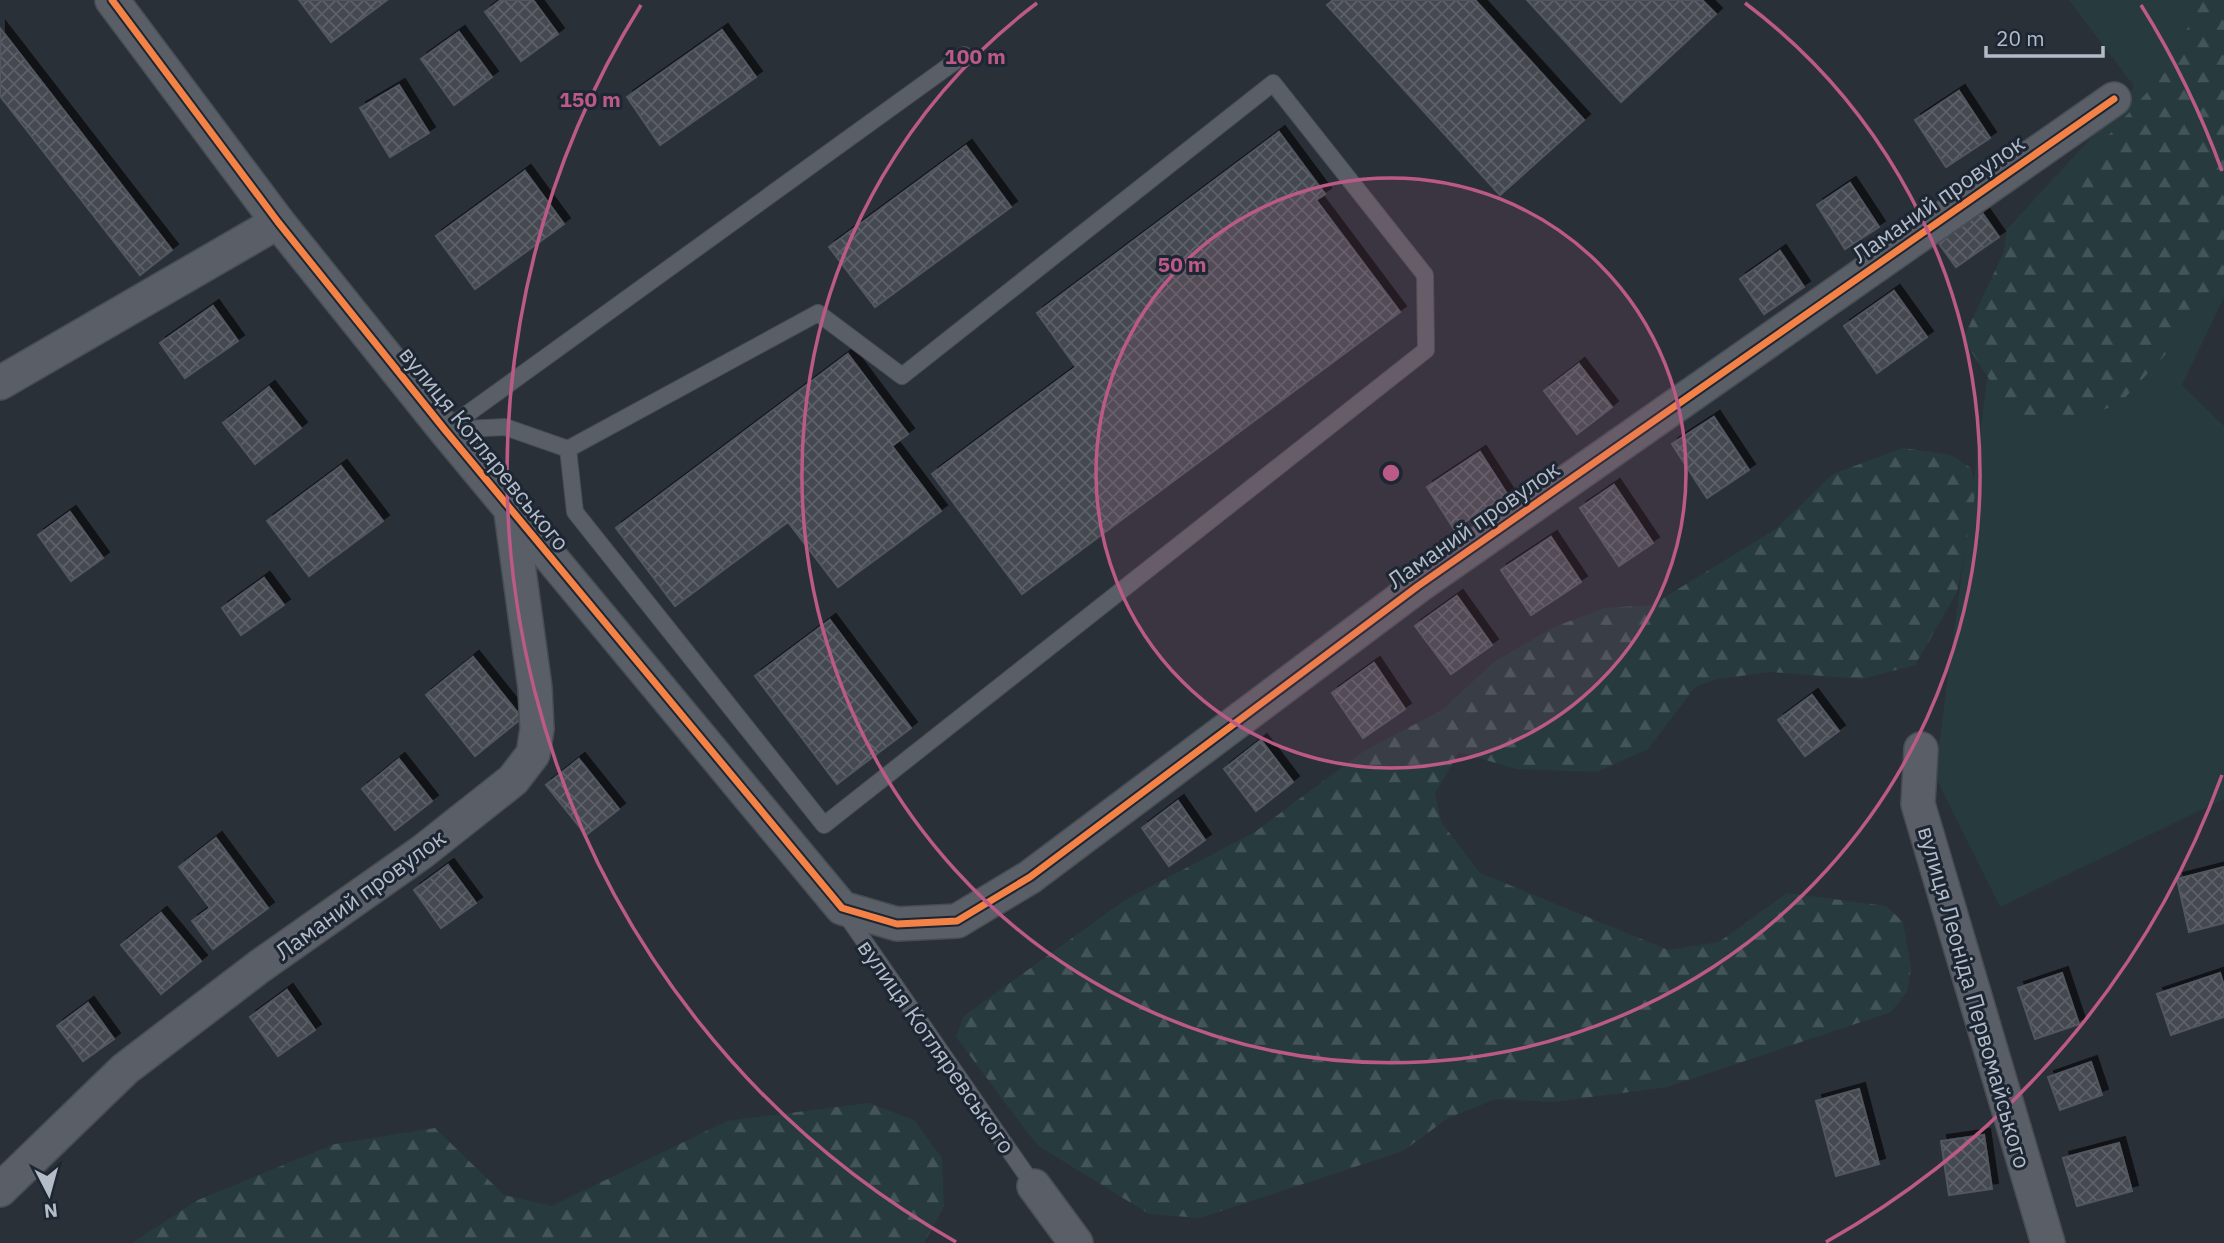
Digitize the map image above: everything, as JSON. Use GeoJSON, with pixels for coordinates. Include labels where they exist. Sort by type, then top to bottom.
{"type":"FeatureCollection","features":[{"type":"Feature","properties":{"kind":"street","name":"вулиця Котляревського"},"geometry":{"type":"LineString","coordinates":[[112,0],[278,222],[445,430],[842,908]]}},
{"type":"Feature","properties":{"kind":"street","name":"Ламаний провулок"},"geometry":{"type":"LineString","coordinates":[[842,908],[897,924],[957,921],[1030,877],[1429,578],[2114,99]]}},
{"type":"Feature","properties":{"kind":"street"},"geometry":{"type":"LineString","coordinates":[[0,383],[278,222]]}},
{"type":"Feature","properties":{"kind":"street","name":"Ламаний провулок"},"geometry":{"type":"LineString","coordinates":[[0,1190],[125,1069],[260,966],[422,852],[513,780],[533,754],[537,729],[535,688],[511,512]]}},
{"type":"Feature","properties":{"kind":"street","name":"вулиця Леоніда Первомайського"},"geometry":{"type":"LineString","coordinates":[[1922,749],[1918,804],[2048,1243]]}},
{"type":"Feature","properties":{"kind":"street","name":"вулиця Котляревського"},"geometry":{"type":"LineString","coordinates":[[1034,1186],[1076,1243]]}},
{"type":"Feature","properties":{"kind":"lane"},"geometry":{"type":"LineString","coordinates":[[445,430],[964,55]]}},
{"type":"Feature","properties":{"kind":"lane"},"geometry":{"type":"LineString","coordinates":[[445,430],[505,427],[568,449],[818,313],[902,376],[1273,83],[1425,275],[1426,349],[824,825],[575,512],[568,449]]}},
{"type":"Feature","properties":{"kind":"lane","name":"вулиця Котляревського"},"geometry":{"type":"LineString","coordinates":[[842,908],[1034,1186]]}},
{"type":"Feature","properties":{"kind":"green space"},"geometry":{"type":"Polygon","coordinates":[[[2069,0],[2224,0],[2224,297],[2182,385],[2224,426],[2224,799],[2000,907],[1935,776],[2007,229],[2122,104],[2134,86],[2069,0]]]}},
{"type":"Feature","properties":{"kind":"green space"},"geometry":{"type":"Polygon","coordinates":[[[2186,0],[2224,0],[2224,292],[2118,405],[2068,420],[2012,414],[1963,339],[2004,252],[2168,69],[2190,23],[2186,0]]]}},
{"type":"Feature","properties":{"kind":"green space"},"geometry":{"type":"Polygon","coordinates":[[[1903,448],[1951,455],[1971,468],[1976,489],[1957,592],[1915,665],[1862,679],[1771,672],[1717,679],[1695,687],[1648,749],[1597,772],[1516,769],[1459,752],[1435,793],[1441,822],[1480,873],[1668,950],[1719,942],[1787,893],[1886,906],[1903,922],[1911,968],[1907,992],[1891,1012],[1667,1087],[1554,1102],[1496,1099],[1448,1118],[1403,1151],[1200,1218],[1149,1214],[1037,1145],[956,1037],[964,1016],[1125,900],[1255,832],[1364,751],[1442,710],[1494,662],[1554,627],[1605,608],[1652,605],[1776,529],[1833,474],[1903,448]]]}},
{"type":"Feature","properties":{"kind":"green space"},"geometry":{"type":"Polygon","coordinates":[[[869,1103],[914,1120],[942,1158],[944,1206],[924,1243],[132,1243],[198,1200],[335,1144],[435,1128],[504,1195],[552,1206],[727,1121],[869,1103]]]}},
{"type":"Feature","properties":{"kind":"building"},"geometry":{"type":"Polygon","coordinates":[[[299,0],[387,0],[331,42],[299,0]]]}},
{"type":"Feature","properties":{"kind":"building"},"geometry":{"type":"Polygon","coordinates":[[[501,0],[533,0],[558,34],[521,61],[485,12],[501,0]]]}},
{"type":"Feature","properties":{"kind":"building"},"geometry":{"type":"Polygon","coordinates":[[[1333,0],[1475,0],[1584,120],[1500,195],[1327,5],[1333,0]]]}},
{"type":"Feature","properties":{"kind":"building"},"geometry":{"type":"Polygon","coordinates":[[[1527,0],[1702,0],[1716,14],[1621,102],[1527,0]]]}},
{"type":"Feature","properties":{"kind":"building"},"geometry":{"type":"Polygon","coordinates":[[[0,28],[172,250],[140,275],[0,96],[0,28]]]}},
{"type":"Feature","properties":{"kind":"building"},"geometry":{"type":"Polygon","coordinates":[[[722,30],[756,77],[660,145],[627,97],[722,30]]]}},
{"type":"Feature","properties":{"kind":"building"},"geometry":{"type":"Polygon","coordinates":[[[459,32],[492,77],[454,105],[421,59],[459,32]]]}},
{"type":"Feature","properties":{"kind":"building"},"geometry":{"type":"Polygon","coordinates":[[[399,85],[429,133],[390,157],[360,108],[399,85]]]}},
{"type":"Feature","properties":{"kind":"building"},"geometry":{"type":"Polygon","coordinates":[[[1959,91],[1990,138],[1946,167],[1915,120],[1959,91]]]}},
{"type":"Feature","properties":{"kind":"building"},"geometry":{"type":"Polygon","coordinates":[[[1279,132],[1325,194],[1316,200],[1400,312],[1022,594],[932,474],[1076,367],[1037,313],[1279,132]]]}},
{"type":"Feature","properties":{"kind":"building"},"geometry":{"type":"Polygon","coordinates":[[[966,146],[1011,207],[875,307],[829,247],[966,146]]]}},
{"type":"Feature","properties":{"kind":"building"},"geometry":{"type":"Polygon","coordinates":[[[525,171],[564,224],[475,289],[436,236],[525,171]]]}},
{"type":"Feature","properties":{"kind":"building"},"geometry":{"type":"Polygon","coordinates":[[[1850,183],[1879,227],[1845,249],[1817,205],[1850,183]]]}},
{"type":"Feature","properties":{"kind":"building"},"geometry":{"type":"Polygon","coordinates":[[[1976,204],[1999,237],[1956,267],[1932,234],[1976,204]]]}},
{"type":"Feature","properties":{"kind":"building"},"geometry":{"type":"Polygon","coordinates":[[[1780,251],[1804,287],[1764,314],[1740,279],[1780,251]]]}},
{"type":"Feature","properties":{"kind":"building"},"geometry":{"type":"Polygon","coordinates":[[[1894,291],[1927,337],[1877,373],[1844,326],[1894,291]]]}},
{"type":"Feature","properties":{"kind":"building"},"geometry":{"type":"Polygon","coordinates":[[[213,306],[238,341],[185,378],[160,343],[213,306]]]}},
{"type":"Feature","properties":{"kind":"building"},"geometry":{"type":"Polygon","coordinates":[[[848,354],[908,434],[892,446],[941,511],[838,587],[788,522],[675,606],[616,528],[848,354]]]}},
{"type":"Feature","properties":{"kind":"building"},"geometry":{"type":"Polygon","coordinates":[[[1579,364],[1612,407],[1577,434],[1544,391],[1579,364]]]}},
{"type":"Feature","properties":{"kind":"building"},"geometry":{"type":"Polygon","coordinates":[[[269,387],[301,428],[255,464],[223,423],[269,387]]]}},
{"type":"Feature","properties":{"kind":"building"},"geometry":{"type":"Polygon","coordinates":[[[1714,417],[1749,470],[1707,498],[1672,444],[1714,417]]]}},
{"type":"Feature","properties":{"kind":"building"},"geometry":{"type":"Polygon","coordinates":[[[1480,452],[1507,494],[1454,529],[1427,487],[1480,452]]]}},
{"type":"Feature","properties":{"kind":"building"},"geometry":{"type":"Polygon","coordinates":[[[341,466],[383,521],[309,576],[267,521],[341,466]]]}},
{"type":"Feature","properties":{"kind":"building"},"geometry":{"type":"Polygon","coordinates":[[[1614,485],[1653,543],[1619,566],[1580,508],[1614,485]]]}},
{"type":"Feature","properties":{"kind":"building"},"geometry":{"type":"Polygon","coordinates":[[[70,512],[103,558],[71,581],[38,535],[70,512]]]}},
{"type":"Feature","properties":{"kind":"building"},"geometry":{"type":"Polygon","coordinates":[[[1551,537],[1581,582],[1531,615],[1501,570],[1551,537]]]}},
{"type":"Feature","properties":{"kind":"building"},"geometry":{"type":"Polygon","coordinates":[[[264,578],[284,605],[241,635],[222,608],[264,578]]]}},
{"type":"Feature","properties":{"kind":"building"},"geometry":{"type":"Polygon","coordinates":[[[1457,596],[1492,645],[1451,674],[1415,626],[1457,596]]]}},
{"type":"Feature","properties":{"kind":"building"},"geometry":{"type":"Polygon","coordinates":[[[830,620],[911,728],[837,784],[755,676],[830,620]]]}},
{"type":"Feature","properties":{"kind":"building"},"geometry":{"type":"Polygon","coordinates":[[[473,657],[522,718],[475,756],[426,695],[473,657]]]}},
{"type":"Feature","properties":{"kind":"building"},"geometry":{"type":"Polygon","coordinates":[[[1374,663],[1405,709],[1363,738],[1332,693],[1374,663]]]}},
{"type":"Feature","properties":{"kind":"building"},"geometry":{"type":"Polygon","coordinates":[[[1812,695],[1839,731],[1805,756],[1778,720],[1812,695]]]}},
{"type":"Feature","properties":{"kind":"building"},"geometry":{"type":"Polygon","coordinates":[[[1261,740],[1293,782],[1256,811],[1224,769],[1261,740]]]}},
{"type":"Feature","properties":{"kind":"building"},"geometry":{"type":"Polygon","coordinates":[[[399,759],[432,801],[395,830],[362,789],[399,759]]]}},
{"type":"Feature","properties":{"kind":"building"},"geometry":{"type":"Polygon","coordinates":[[[579,759],[619,809],[586,835],[546,785],[579,759]]]}},
{"type":"Feature","properties":{"kind":"building"},"geometry":{"type":"Polygon","coordinates":[[[1178,801],[1205,840],[1169,866],[1142,828],[1178,801]]]}},
{"type":"Feature","properties":{"kind":"building"},"geometry":{"type":"Polygon","coordinates":[[[216,838],[268,908],[213,949],[192,921],[210,908],[179,867],[216,838]]]}},
{"type":"Feature","properties":{"kind":"building"},"geometry":{"type":"Polygon","coordinates":[[[448,865],[476,903],[441,928],[414,890],[448,865]]]}},
{"type":"Feature","properties":{"kind":"building"},"geometry":{"type":"Polygon","coordinates":[[[2224,867],[2224,923],[2189,932],[2177,879],[2224,867]]]}},
{"type":"Feature","properties":{"kind":"building"},"geometry":{"type":"Polygon","coordinates":[[[161,913],[201,961],[161,994],[121,945],[161,913]]]}},
{"type":"Feature","properties":{"kind":"building"},"geometry":{"type":"Polygon","coordinates":[[[2062,973],[2079,1024],[2035,1039],[2018,988],[2062,973]]]}},
{"type":"Feature","properties":{"kind":"building"},"geometry":{"type":"Polygon","coordinates":[[[2220,973],[2224,986],[2224,1017],[2171,1035],[2157,994],[2220,973]]]}},
{"type":"Feature","properties":{"kind":"building"},"geometry":{"type":"Polygon","coordinates":[[[287,990],[315,1030],[278,1056],[250,1017],[287,990]]]}},
{"type":"Feature","properties":{"kind":"building"},"geometry":{"type":"Polygon","coordinates":[[[88,1003],[114,1039],[83,1061],[57,1026],[88,1003]]]}},
{"type":"Feature","properties":{"kind":"building"},"geometry":{"type":"Polygon","coordinates":[[[2091,1062],[2102,1095],[2060,1110],[2048,1077],[2091,1062]]]}},
{"type":"Feature","properties":{"kind":"building"},"geometry":{"type":"Polygon","coordinates":[[[1859,1089],[1879,1164],[1836,1176],[1816,1101],[1859,1089]]]}},
{"type":"Feature","properties":{"kind":"building"},"geometry":{"type":"Polygon","coordinates":[[[1984,1135],[1992,1189],[1949,1195],[1941,1141],[1984,1135]]]}},
{"type":"Feature","properties":{"kind":"building"},"geometry":{"type":"Polygon","coordinates":[[[2119,1143],[2132,1191],[2077,1206],[2063,1158],[2119,1143]]]}},
{"type":"Feature","properties":{"kind":"cycle path"},"geometry":{"type":"LineString","coordinates":[[112,0],[278,222],[445,430],[842,908],[897,924],[957,921],[1030,877],[1418,586],[2114,99]]}}]}
